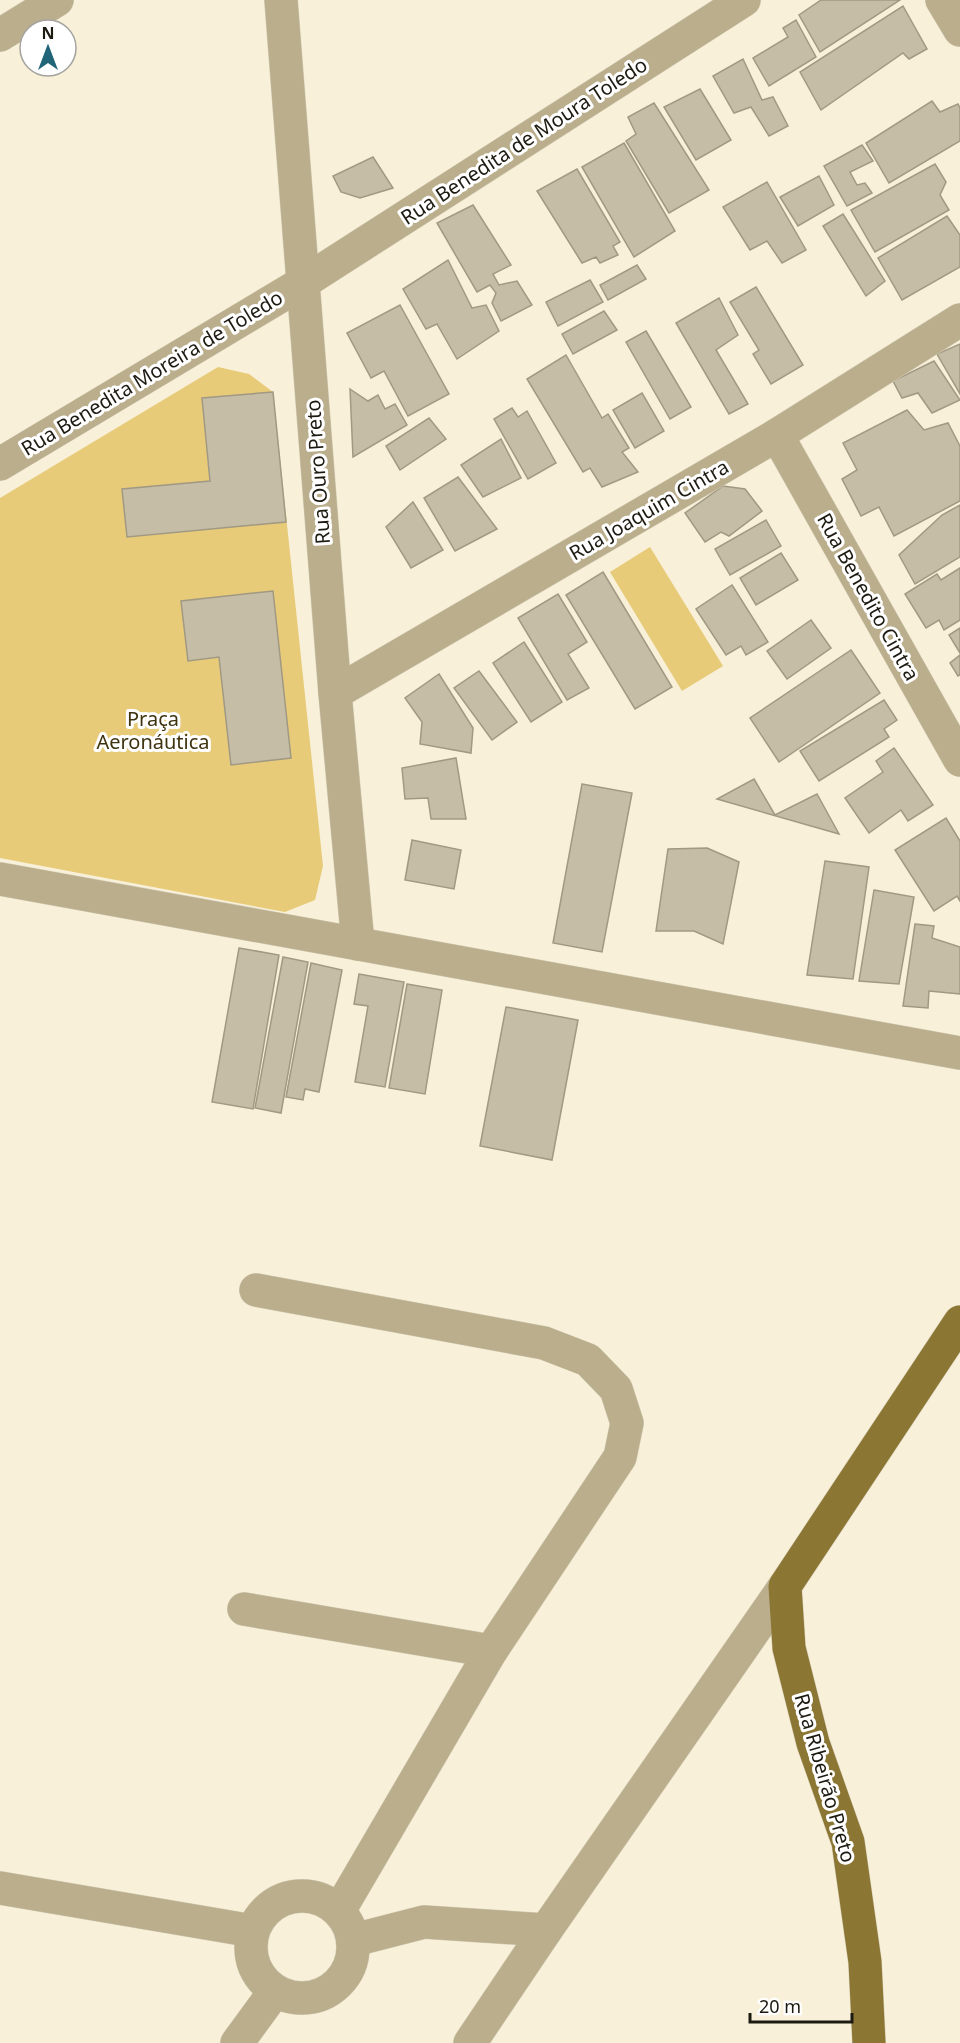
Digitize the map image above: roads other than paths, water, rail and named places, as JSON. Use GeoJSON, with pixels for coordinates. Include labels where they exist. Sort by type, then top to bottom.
{"type":"FeatureCollection","features":[{"type":"Feature","properties":{"kind":"main road"},"geometry":{"type":"LineString","coordinates":[[785,1586],[960,1322]]}},
{"type":"Feature","properties":{"kind":"main road","name":"Rua Ribeirão Preto"},"geometry":{"type":"LineString","coordinates":[[785,1586],[789,1648],[813,1743],[848,1842],[865,1962],[869,2043]]}},
{"type":"Feature","properties":{"kind":"street"},"geometry":{"type":"LineString","coordinates":[[0,35],[57,0]]}},
{"type":"Feature","properties":{"kind":"street","name":"Rua Ouro Preto"},"geometry":{"type":"LineString","coordinates":[[281,0],[335,693],[358,944]]}},
{"type":"Feature","properties":{"kind":"street","name":"Rua Benedita de Moura Toledo"},"geometry":{"type":"LineString","coordinates":[[304,282],[744,0]]}},
{"type":"Feature","properties":{"kind":"street"},"geometry":{"type":"LineString","coordinates":[[942,0],[960,30]]}},
{"type":"Feature","properties":{"kind":"street","name":"Rua Benedita Moreira de Toledo"},"geometry":{"type":"LineString","coordinates":[[0,464],[304,282]]}},
{"type":"Feature","properties":{"kind":"street","name":"Rua Joaquim Cintra"},"geometry":{"type":"LineString","coordinates":[[335,693],[777,435],[960,320]]}},
{"type":"Feature","properties":{"kind":"street","name":"Rua Benedito Cintra"},"geometry":{"type":"LineString","coordinates":[[777,435],[960,760]]}},
{"type":"Feature","properties":{"kind":"street"},"geometry":{"type":"LineString","coordinates":[[0,879],[960,1053]]}},
{"type":"Feature","properties":{"kind":"street"},"geometry":{"type":"LineString","coordinates":[[256,1290],[544,1343],[588,1360],[616,1389],[627,1423],[620,1457],[492,1651],[339,1911]]}},
{"type":"Feature","properties":{"kind":"street"},"geometry":{"type":"LineString","coordinates":[[470,2043],[785,1586]]}},
{"type":"Feature","properties":{"kind":"street"},"geometry":{"type":"LineString","coordinates":[[244,1609],[492,1651]]}},
{"type":"Feature","properties":{"kind":"street"},"geometry":{"type":"LineString","coordinates":[[0,1888],[253,1931]]}},
{"type":"Feature","properties":{"kind":"street"},"geometry":{"type":"LineString","coordinates":[[310,1896],[325,1901],[339,1911],[349,1924],[354,1940],[353,1957],[347,1972],[337,1985],[323,1994],[307,1998],[290,1997],[275,1991],[263,1980],[254,1966],[251,1949],[253,1931],[262,1915],[275,1904],[292,1897],[310,1896]]}},
{"type":"Feature","properties":{"kind":"street"},"geometry":{"type":"LineString","coordinates":[[354,1940],[424,1922],[546,1930]]}},
{"type":"Feature","properties":{"kind":"street"},"geometry":{"type":"LineString","coordinates":[[237,2043],[275,1991]]}},
{"type":"Feature","properties":{"kind":"park label","name":"Praça Aeronáutica"},"geometry":{"type":"Point","coordinates":[153,730]}}]}
